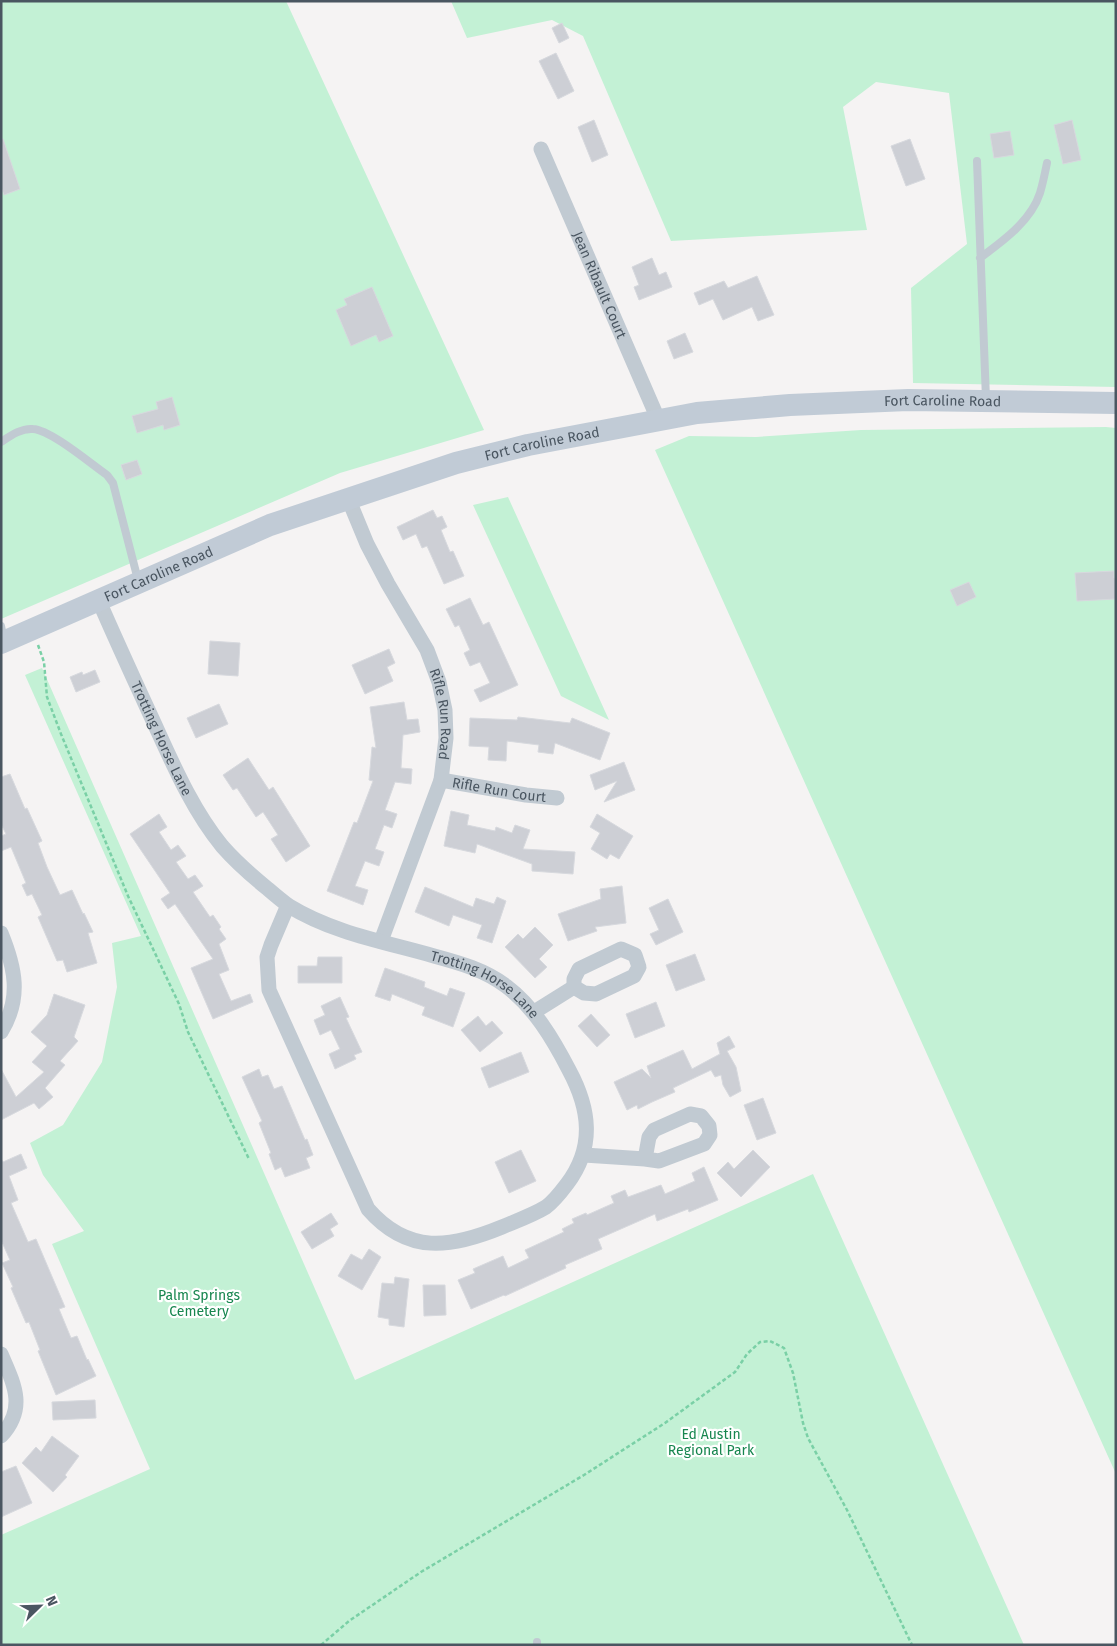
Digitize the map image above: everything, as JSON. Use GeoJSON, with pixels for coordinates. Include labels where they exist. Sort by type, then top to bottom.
{"type":"FeatureCollection","features":[{"type":"Feature","properties":{"kind":"street","name":"Jean Ribault Court"},"geometry":{"type":"LineString","coordinates":[[541,149],[658,419]]}},
{"type":"Feature","properties":{"kind":"street","name":"Fort Caroline Road"},"geometry":{"type":"LineString","coordinates":[[2,637],[31,630],[270,525],[456,463],[528,445],[697,412],[807,404],[908,400],[1116,403]]}},
{"type":"Feature","properties":{"kind":"street","name":"Rifle Run Road"},"geometry":{"type":"LineString","coordinates":[[348,498],[367,544],[427,650],[439,682],[445,710],[446,738],[442,780],[381,941]]}},
{"type":"Feature","properties":{"kind":"street","name":"Trotting Horse Lane"},"geometry":{"type":"LineString","coordinates":[[99,601],[176,772],[202,817],[238,864],[288,905],[321,922],[475,967],[506,985],[534,1012],[570,1071],[580,1095],[586,1117],[587,1139],[584,1155]]}},
{"type":"Feature","properties":{"kind":"street","name":"Rifle Run Court"},"geometry":{"type":"LineString","coordinates":[[442,780],[526,795],[557,798]]}},
{"type":"Feature","properties":{"kind":"street"},"geometry":{"type":"LineString","coordinates":[[288,905],[270,945],[267,958],[266,972],[269,990],[368,1209],[385,1225],[408,1239],[428,1243],[456,1242],[477,1237],[545,1207],[570,1180],[579,1167],[584,1155],[645,1159]]}},
{"type":"Feature","properties":{"kind":"street"},"geometry":{"type":"LineString","coordinates":[[1,933],[10,955],[14,974],[15,994],[10,1014],[1,1032]]}},
{"type":"Feature","properties":{"kind":"street"},"geometry":{"type":"LineString","coordinates":[[534,1012],[574,987]]}},
{"type":"Feature","properties":{"kind":"street"},"geometry":{"type":"LineString","coordinates":[[1,1354],[13,1382],[17,1404],[9,1427],[1,1436]]}},
{"type":"Feature","properties":{"kind":"lane"},"geometry":{"type":"LineString","coordinates":[[977,161],[986,401]]}},
{"type":"Feature","properties":{"kind":"lane"},"geometry":{"type":"LineString","coordinates":[[980,258],[1002,241],[1028,215],[1040,194],[1047,163]]}},
{"type":"Feature","properties":{"kind":"lane"},"geometry":{"type":"LineString","coordinates":[[1,442],[10,435],[34,429],[50,434],[107,476],[113,483],[139,582]]}},
{"type":"Feature","properties":{"kind":"path"},"geometry":{"type":"LineString","coordinates":[[31,630],[44,662],[47,697],[64,743],[128,896],[179,1004],[188,1032],[249,1159]]}},
{"type":"Feature","properties":{"kind":"path"},"geometry":{"type":"LineString","coordinates":[[321,1645],[349,1621],[420,1572],[584,1475],[666,1423],[735,1372],[747,1354],[760,1342],[770,1341],[784,1348],[794,1373],[803,1423],[808,1438],[847,1510],[912,1645]]}},
{"type":"Feature","properties":{"kind":"green space"},"geometry":{"type":"Polygon","coordinates":[[[1,1],[286,1],[484,430],[340,473],[1,619],[1,1]]]}},
{"type":"Feature","properties":{"kind":"green space"},"geometry":{"type":"Polygon","coordinates":[[[451,1],[1116,1],[1116,387],[913,383],[911,288],[967,244],[949,93],[876,82],[843,107],[867,230],[671,241],[583,36],[552,20],[467,38],[451,1]]]}},
{"type":"Feature","properties":{"kind":"green space"},"geometry":{"type":"Polygon","coordinates":[[[1116,428],[1116,1474],[655,450],[689,436],[756,437],[861,430],[1116,428]]]}},
{"type":"Feature","properties":{"kind":"green space"},"geometry":{"type":"Polygon","coordinates":[[[508,497],[609,720],[561,696],[473,505],[508,497]]]}},
{"type":"Feature","properties":{"kind":"green space","name":"Ed Austin Regional Park"},"geometry":{"type":"Polygon","coordinates":[[[42,668],[355,1380],[813,1174],[1024,1645],[1,1645],[1,1535],[150,1469],[52,1244],[84,1231],[43,1175],[30,1143],[63,1125],[102,1062],[117,987],[112,943],[141,936],[25,675],[42,668]]]}},
{"type":"Feature","properties":{"kind":"building"},"geometry":{"type":"Polygon","coordinates":[[[562,23],[569,38],[559,43],[552,28],[562,23]]]}},
{"type":"Feature","properties":{"kind":"building"},"geometry":{"type":"Polygon","coordinates":[[[556,53],[574,91],[558,99],[539,61],[556,53]]]}},
{"type":"Feature","properties":{"kind":"building"},"geometry":{"type":"Polygon","coordinates":[[[594,120],[608,155],[592,162],[578,127],[594,120]]]}},
{"type":"Feature","properties":{"kind":"building"},"geometry":{"type":"Polygon","coordinates":[[[1072,120],[1081,160],[1063,164],[1054,125],[1072,120]]]}},
{"type":"Feature","properties":{"kind":"building"},"geometry":{"type":"Polygon","coordinates":[[[1010,131],[1014,155],[994,158],[990,134],[1010,131]]]}},
{"type":"Feature","properties":{"kind":"building"},"geometry":{"type":"Polygon","coordinates":[[[1,139],[3,139],[20,189],[4,195],[1,187],[1,139]]]}},
{"type":"Feature","properties":{"kind":"building"},"geometry":{"type":"Polygon","coordinates":[[[910,139],[925,179],[906,186],[891,146],[910,139]]]}},
{"type":"Feature","properties":{"kind":"building"},"geometry":{"type":"Polygon","coordinates":[[[652,258],[659,275],[666,272],[672,287],[639,300],[634,287],[639,285],[632,267],[652,258]]]}},
{"type":"Feature","properties":{"kind":"building"},"geometry":{"type":"Polygon","coordinates":[[[757,276],[774,315],[758,321],[752,307],[723,320],[713,299],[699,305],[694,293],[724,281],[728,288],[757,276]]]}},
{"type":"Feature","properties":{"kind":"building"},"geometry":{"type":"Polygon","coordinates":[[[372,287],[393,336],[379,342],[376,335],[351,346],[336,310],[347,305],[344,299],[372,287]]]}},
{"type":"Feature","properties":{"kind":"building"},"geometry":{"type":"Polygon","coordinates":[[[685,333],[693,352],[674,359],[667,341],[685,333]]]}},
{"type":"Feature","properties":{"kind":"building"},"geometry":{"type":"Polygon","coordinates":[[[172,397],[180,425],[164,430],[163,425],[137,433],[132,416],[158,409],[156,402],[172,397]]]}},
{"type":"Feature","properties":{"kind":"building"},"geometry":{"type":"Polygon","coordinates":[[[137,460],[142,474],[126,480],[121,465],[137,460]]]}},
{"type":"Feature","properties":{"kind":"building"},"geometry":{"type":"Polygon","coordinates":[[[433,510],[437,518],[442,516],[447,527],[441,530],[450,552],[453,551],[464,576],[444,584],[427,546],[422,548],[416,534],[403,540],[397,527],[433,510]]]}},
{"type":"Feature","properties":{"kind":"building"},"geometry":{"type":"Polygon","coordinates":[[[1114,571],[1116,599],[1077,601],[1075,573],[1114,571]]]}},
{"type":"Feature","properties":{"kind":"building"},"geometry":{"type":"Polygon","coordinates":[[[969,582],[976,597],[957,606],[950,590],[969,582]]]}},
{"type":"Feature","properties":{"kind":"building"},"geometry":{"type":"Polygon","coordinates":[[[470,598],[483,625],[489,622],[518,685],[480,702],[474,690],[490,683],[480,662],[470,666],[464,653],[470,650],[459,625],[455,627],[446,609],[470,598]]]}},
{"type":"Feature","properties":{"kind":"building"},"geometry":{"type":"Polygon","coordinates":[[[210,641],[240,643],[238,676],[208,674],[210,641]]]}},
{"type":"Feature","properties":{"kind":"building"},"geometry":{"type":"Polygon","coordinates":[[[389,649],[395,663],[387,667],[393,681],[365,694],[352,665],[389,649]]]}},
{"type":"Feature","properties":{"kind":"building"},"geometry":{"type":"Polygon","coordinates":[[[95,670],[100,682],[76,692],[70,677],[82,672],[83,675],[95,670]]]}},
{"type":"Feature","properties":{"kind":"building"},"geometry":{"type":"Polygon","coordinates":[[[404,702],[407,720],[418,719],[420,732],[403,735],[401,768],[412,769],[411,784],[395,782],[385,810],[397,814],[392,828],[384,825],[375,849],[384,852],[379,866],[365,861],[355,886],[368,890],[363,905],[327,891],[354,822],[357,823],[373,781],[369,780],[372,747],[376,748],[370,707],[404,702]]]}},
{"type":"Feature","properties":{"kind":"building"},"geometry":{"type":"Polygon","coordinates":[[[219,704],[228,724],[196,738],[187,718],[219,704]]]}},
{"type":"Feature","properties":{"kind":"building"},"geometry":{"type":"Polygon","coordinates":[[[518,717],[570,723],[572,718],[610,733],[600,760],[555,743],[553,754],[538,752],[539,745],[507,741],[506,761],[488,760],[489,747],[469,746],[470,718],[517,720],[518,717]]]}},
{"type":"Feature","properties":{"kind":"building"},"geometry":{"type":"Polygon","coordinates":[[[248,758],[269,790],[273,787],[310,846],[286,862],[271,839],[278,835],[263,812],[256,817],[237,788],[233,790],[223,775],[248,758]]]}},
{"type":"Feature","properties":{"kind":"building"},"geometry":{"type":"Polygon","coordinates":[[[624,762],[635,790],[604,802],[617,781],[595,790],[590,775],[624,762]]]}},
{"type":"Feature","properties":{"kind":"building"},"geometry":{"type":"Polygon","coordinates":[[[10,774],[25,809],[27,808],[42,841],[38,843],[60,895],[72,890],[93,932],[88,933],[97,963],[67,972],[63,960],[57,961],[38,917],[42,915],[32,894],[27,896],[22,885],[26,883],[11,847],[1,851],[1,836],[6,834],[1,824],[1,777],[10,774]]]}},
{"type":"Feature","properties":{"kind":"building"},"geometry":{"type":"Polygon","coordinates":[[[451,811],[469,815],[467,825],[495,831],[496,827],[512,833],[515,825],[530,830],[523,849],[575,852],[573,874],[532,871],[532,864],[477,844],[475,853],[444,846],[451,811]]]}},
{"type":"Feature","properties":{"kind":"building"},"geometry":{"type":"Polygon","coordinates":[[[159,814],[167,827],[159,832],[171,850],[178,845],[186,856],[176,862],[188,879],[195,875],[203,886],[193,892],[210,917],[213,915],[226,939],[219,944],[229,970],[219,974],[231,1001],[250,994],[253,1002],[213,1019],[191,968],[213,959],[175,904],[168,909],[161,899],[170,893],[130,834],[159,814]]]}},
{"type":"Feature","properties":{"kind":"building"},"geometry":{"type":"Polygon","coordinates":[[[597,814],[633,836],[619,859],[610,854],[607,859],[591,849],[600,833],[590,827],[597,814]]]}},
{"type":"Feature","properties":{"kind":"building"},"geometry":{"type":"Polygon","coordinates":[[[622,886],[626,923],[595,927],[597,931],[568,941],[558,914],[601,899],[600,889],[622,886]]]}},
{"type":"Feature","properties":{"kind":"building"},"geometry":{"type":"Polygon","coordinates":[[[425,887],[473,907],[476,898],[494,904],[497,897],[506,901],[492,943],[477,938],[482,925],[453,915],[449,926],[415,912],[425,887]]]}},
{"type":"Feature","properties":{"kind":"building"},"geometry":{"type":"Polygon","coordinates":[[[668,899],[683,932],[656,945],[650,934],[659,930],[649,908],[668,899]]]}},
{"type":"Feature","properties":{"kind":"building"},"geometry":{"type":"Polygon","coordinates":[[[535,927],[553,945],[539,959],[547,967],[535,978],[505,947],[518,934],[523,939],[535,927]]]}},
{"type":"Feature","properties":{"kind":"building"},"geometry":{"type":"Polygon","coordinates":[[[695,954],[705,980],[676,991],[666,965],[695,954]]]}},
{"type":"Feature","properties":{"kind":"building"},"geometry":{"type":"Polygon","coordinates":[[[318,957],[342,957],[342,983],[298,983],[298,966],[317,966],[318,957]]]}},
{"type":"Feature","properties":{"kind":"building"},"geometry":{"type":"Polygon","coordinates":[[[385,968],[425,982],[424,987],[447,996],[450,988],[465,993],[453,1027],[422,1015],[425,1007],[392,994],[390,1001],[375,996],[385,968]]]}},
{"type":"Feature","properties":{"kind":"building"},"geometry":{"type":"Polygon","coordinates":[[[54,994],[85,1005],[74,1037],[78,1041],[60,1061],[65,1065],[45,1088],[53,1097],[39,1109],[34,1103],[1,1120],[1,1069],[16,1097],[44,1072],[32,1062],[47,1046],[31,1032],[47,1015],[54,994]]]}},
{"type":"Feature","properties":{"kind":"building"},"geometry":{"type":"Polygon","coordinates":[[[340,997],[349,1017],[346,1018],[362,1052],[354,1055],[356,1059],[335,1069],[329,1054],[340,1049],[331,1030],[320,1035],[314,1020],[325,1015],[321,1006],[340,997]]]}},
{"type":"Feature","properties":{"kind":"building"},"geometry":{"type":"Polygon","coordinates":[[[656,1002],[665,1026],[635,1038],[626,1014],[656,1002]]]}},
{"type":"Feature","properties":{"kind":"building"},"geometry":{"type":"Polygon","coordinates":[[[591,1014],[610,1035],[597,1047],[578,1026],[591,1014]]]}},
{"type":"Feature","properties":{"kind":"building"},"geometry":{"type":"Polygon","coordinates":[[[478,1016],[486,1026],[492,1021],[503,1033],[480,1052],[461,1030],[478,1016]]]}},
{"type":"Feature","properties":{"kind":"building"},"geometry":{"type":"Polygon","coordinates":[[[729,1036],[735,1047],[727,1051],[736,1067],[741,1091],[730,1097],[723,1085],[721,1075],[715,1077],[711,1070],[673,1088],[675,1092],[638,1109],[637,1105],[627,1110],[614,1082],[642,1069],[651,1078],[647,1066],[683,1050],[692,1069],[720,1054],[717,1043],[729,1036]]]}},
{"type":"Feature","properties":{"kind":"building"},"geometry":{"type":"Polygon","coordinates":[[[521,1052],[529,1072],[489,1088],[481,1068],[521,1052]]]}},
{"type":"Feature","properties":{"kind":"building"},"geometry":{"type":"Polygon","coordinates":[[[259,1069],[262,1077],[268,1075],[274,1089],[282,1086],[313,1155],[306,1158],[310,1168],[285,1177],[281,1167],[275,1170],[269,1154],[271,1153],[259,1123],[262,1121],[242,1077],[259,1069]]]}},
{"type":"Feature","properties":{"kind":"building"},"geometry":{"type":"Polygon","coordinates":[[[763,1098],[776,1133],[757,1140],[744,1105],[763,1098]]]}},
{"type":"Feature","properties":{"kind":"building"},"geometry":{"type":"Polygon","coordinates":[[[521,1150],[536,1181],[509,1193],[495,1162],[521,1150]]]}},
{"type":"Feature","properties":{"kind":"building"},"geometry":{"type":"Polygon","coordinates":[[[753,1150],[770,1167],[741,1197],[717,1173],[728,1162],[734,1169],[753,1150]]]}},
{"type":"Feature","properties":{"kind":"building"},"geometry":{"type":"Polygon","coordinates":[[[21,1154],[27,1168],[9,1176],[18,1200],[11,1203],[28,1242],[36,1239],[65,1307],[59,1309],[71,1338],[77,1336],[96,1376],[56,1395],[38,1351],[40,1350],[29,1322],[26,1323],[2,1263],[10,1260],[1,1240],[1,1159],[3,1162],[21,1154]]]}},
{"type":"Feature","properties":{"kind":"building"},"geometry":{"type":"Polygon","coordinates":[[[704,1167],[718,1200],[689,1212],[688,1209],[657,1221],[655,1214],[598,1239],[602,1249],[565,1265],[566,1268],[505,1296],[471,1309],[458,1280],[475,1273],[473,1269],[503,1256],[508,1268],[529,1258],[525,1250],[564,1232],[562,1229],[574,1223],[572,1219],[586,1213],[587,1215],[614,1203],[611,1196],[625,1190],[628,1197],[661,1185],[665,1194],[695,1181],[692,1173],[704,1167]]]}},
{"type":"Feature","properties":{"kind":"building"},"geometry":{"type":"Polygon","coordinates":[[[331,1213],[338,1224],[330,1229],[334,1236],[312,1249],[301,1232],[331,1213]]]}},
{"type":"Feature","properties":{"kind":"building"},"geometry":{"type":"Polygon","coordinates":[[[369,1249],[381,1257],[362,1290],[338,1276],[351,1254],[362,1260],[369,1249]]]}},
{"type":"Feature","properties":{"kind":"building"},"geometry":{"type":"Polygon","coordinates":[[[395,1277],[409,1279],[404,1327],[389,1325],[389,1319],[378,1317],[382,1283],[394,1284],[395,1277]]]}},
{"type":"Feature","properties":{"kind":"building"},"geometry":{"type":"Polygon","coordinates":[[[423,1285],[445,1285],[446,1315],[424,1316],[423,1285]]]}},
{"type":"Feature","properties":{"kind":"building"},"geometry":{"type":"Polygon","coordinates":[[[95,1400],[96,1418],[53,1420],[52,1402],[95,1400]]]}},
{"type":"Feature","properties":{"kind":"building"},"geometry":{"type":"Polygon","coordinates":[[[52,1436],[79,1456],[65,1475],[67,1477],[53,1492],[22,1463],[36,1447],[41,1452],[52,1436]]]}},
{"type":"Feature","properties":{"kind":"building"},"geometry":{"type":"Polygon","coordinates":[[[16,1466],[32,1503],[1,1517],[1,1472],[16,1466]]]}},
{"type":"Feature","properties":{"kind":"park label","name":"Palm Springs Cemetery"},"geometry":{"type":"Point","coordinates":[199,1304]}}]}
